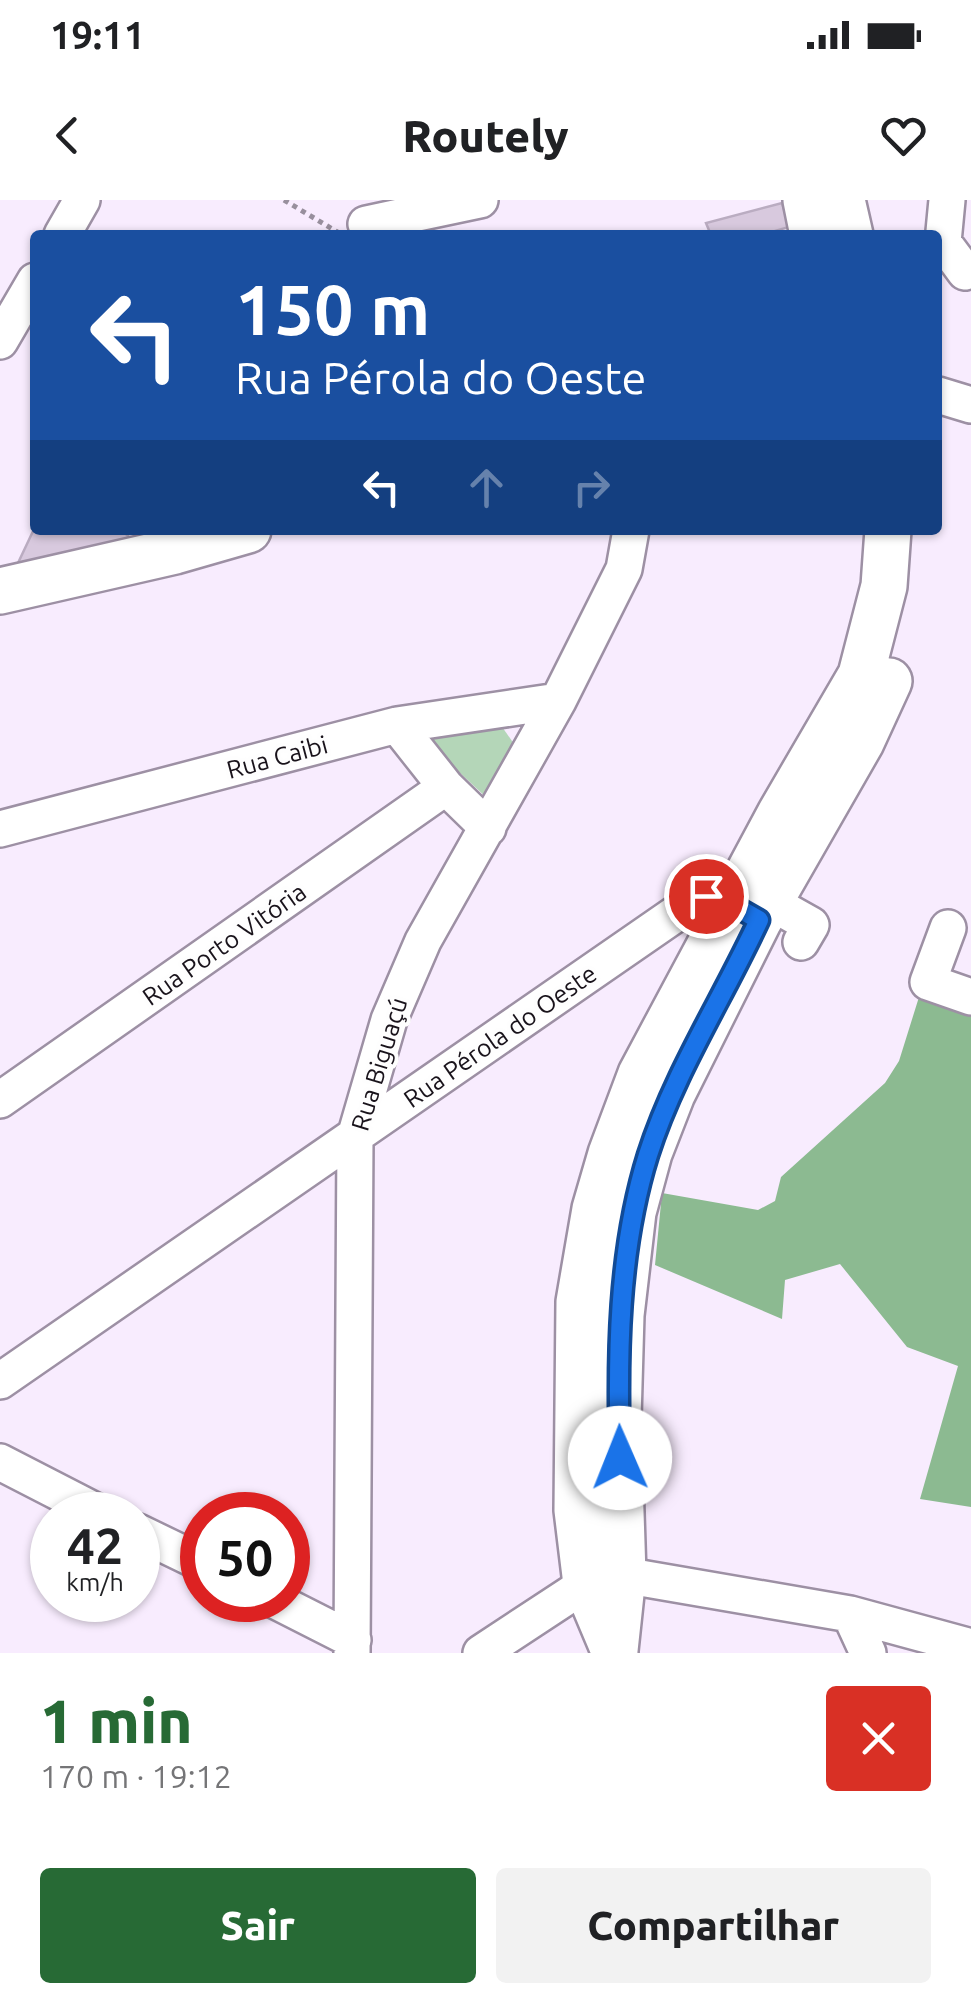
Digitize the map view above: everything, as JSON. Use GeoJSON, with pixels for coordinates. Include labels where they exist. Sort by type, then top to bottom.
{"type":"FeatureCollection","features":[{"type":"Feature","properties":{"kind":"main road"},"geometry":{"type":"LineString","coordinates":[[806,200],[813,230]]}},
{"type":"Feature","properties":{"kind":"main road"},"geometry":{"type":"LineString","coordinates":[[842,200],[849,230]]}},
{"type":"Feature","properties":{"kind":"main road"},"geometry":{"type":"LineString","coordinates":[[0,591],[181,540],[214,535]]}},
{"type":"Feature","properties":{"kind":"main road"},"geometry":{"type":"LineString","coordinates":[[615,1652],[605,1580],[618,1418],[621,1315],[633,1212],[649,1153],[672,1094],[861,676],[884,586],[888,535]]}},
{"type":"Feature","properties":{"kind":"main road"},"geometry":{"type":"LineString","coordinates":[[753,909],[860,742],[890,678],[911,605],[917,535]]}},
{"type":"Feature","properties":{"kind":"street"},"geometry":{"type":"LineString","coordinates":[[65,230],[82,200]]}},
{"type":"Feature","properties":{"kind":"street"},"geometry":{"type":"LineString","coordinates":[[362,224],[480,200]]}},
{"type":"Feature","properties":{"kind":"street"},"geometry":{"type":"LineString","coordinates":[[947,200],[943,242],[965,272]]}},
{"type":"Feature","properties":{"kind":"street"},"geometry":{"type":"LineString","coordinates":[[0,341],[30,290]]}},
{"type":"Feature","properties":{"kind":"street"},"geometry":{"type":"LineString","coordinates":[[942,396],[971,405]]}},
{"type":"Feature","properties":{"kind":"street","name":"Rua Biguaçú"},"geometry":{"type":"LineString","coordinates":[[352,1647],[355,1137],[389,1020],[423,941],[558,700],[624,569],[630,535]]}},
{"type":"Feature","properties":{"kind":"street","name":"Rua Caibi"},"geometry":{"type":"LineString","coordinates":[[0,829],[397,725],[558,700]]}},
{"type":"Feature","properties":{"kind":"street"},"geometry":{"type":"LineString","coordinates":[[397,725],[446,787],[488,828]]}},
{"type":"Feature","properties":{"kind":"street","name":"Rua Porto Vitória"},"geometry":{"type":"LineString","coordinates":[[0,1100],[446,787]]}},
{"type":"Feature","properties":{"kind":"street","name":"Rua Pérola do Oeste"},"geometry":{"type":"LineString","coordinates":[[0,1381],[690,904],[706,896],[753,909]]}},
{"type":"Feature","properties":{"kind":"street"},"geometry":{"type":"LineString","coordinates":[[753,909],[806,934]]}},
{"type":"Feature","properties":{"kind":"street"},"geometry":{"type":"LineString","coordinates":[[948,928],[928,982],[971,997]]}},
{"type":"Feature","properties":{"kind":"street"},"geometry":{"type":"LineString","coordinates":[[0,1462],[58,1492]]}},
{"type":"Feature","properties":{"kind":"street"},"geometry":{"type":"LineString","coordinates":[[480,1653],[605,1580],[850,1614],[971,1646]]}},
{"type":"Feature","properties":{"kind":"street"},"geometry":{"type":"LineString","coordinates":[[850,1614],[868,1653]]}},
{"type":"Feature","properties":{"kind":"street"},"geometry":{"type":"LineString","coordinates":[[310,1622],[352,1647]]}},
{"type":"Feature","properties":{"kind":"path"},"geometry":{"type":"LineString","coordinates":[[284,200],[362,224]]}},
{"type":"Feature","properties":{"kind":"green space"},"geometry":{"type":"Polygon","coordinates":[[[498,721],[519,751],[490,801],[424,739],[498,721]]]}},
{"type":"Feature","properties":{"kind":"green space"},"geometry":{"type":"Polygon","coordinates":[[[919,997],[971,1014],[971,1507],[920,1499],[958,1366],[907,1347],[840,1264],[785,1280],[782,1319],[655,1265],[662,1193],[758,1210],[775,1201],[781,1177],[885,1083],[899,1061],[919,997]]]}},
{"type":"Feature","properties":{"kind":"building"},"geometry":{"type":"Polygon","coordinates":[[[782,203],[789,227],[709,230],[706,223],[782,203]]]}},
{"type":"Feature","properties":{"kind":"building"},"geometry":{"type":"Polygon","coordinates":[[[31,535],[127,535],[132,540],[18,563],[31,535]]]}},
{"type":"Feature","properties":{"kind":"route"},"geometry":{"type":"LineString","coordinates":[[620,1458],[621,1315],[633,1212],[649,1153],[672,1094],[759,920],[731,904],[706,896]]}}]}
